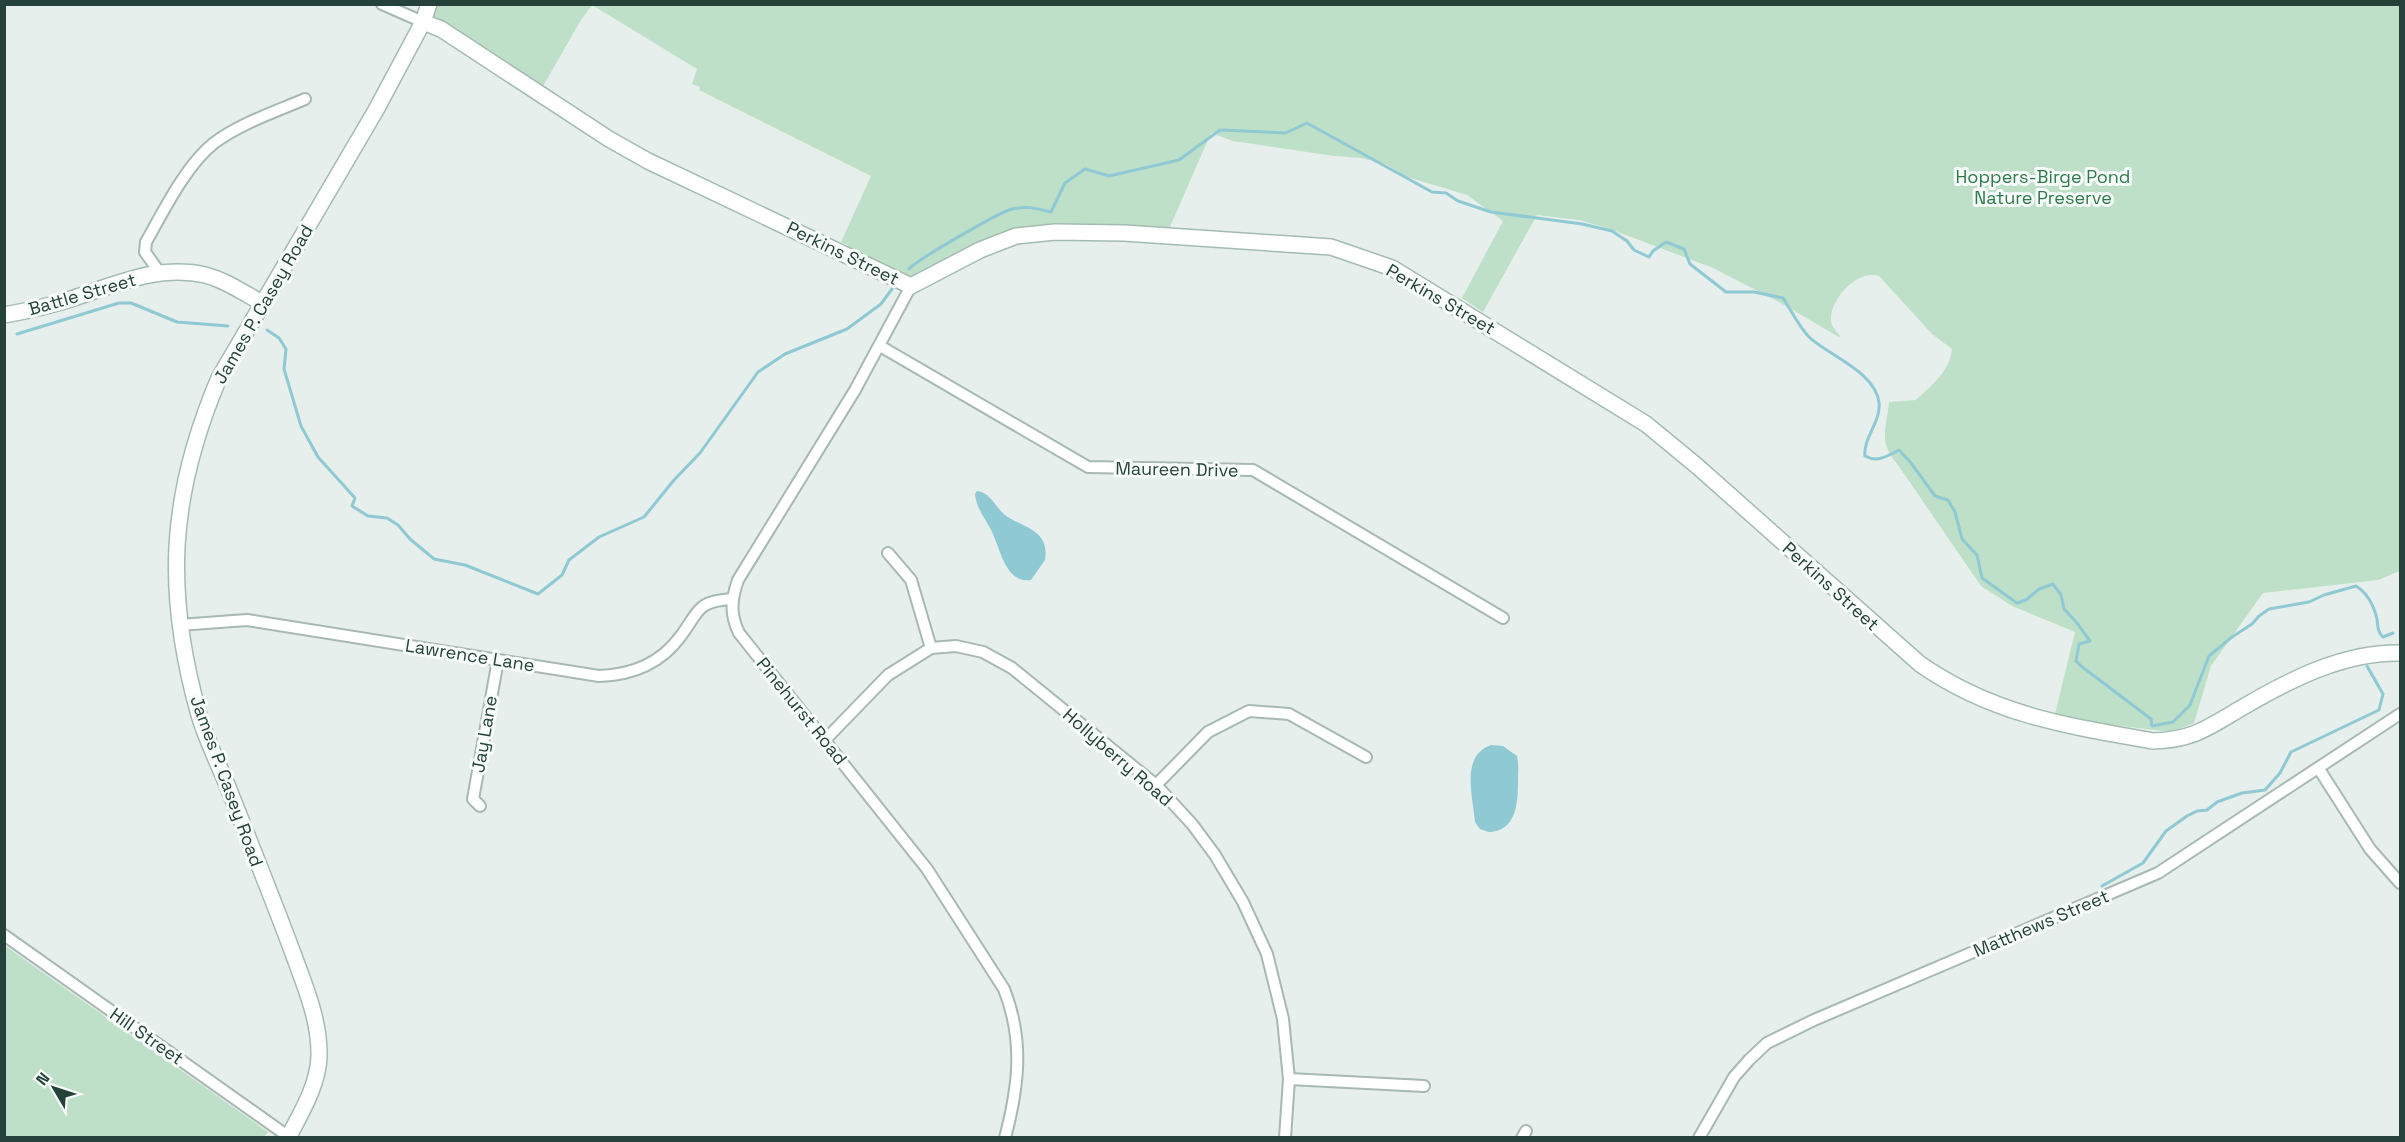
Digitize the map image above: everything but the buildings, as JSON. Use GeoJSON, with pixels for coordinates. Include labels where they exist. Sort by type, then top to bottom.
{"type":"FeatureCollection","features":[{"type":"Feature","properties":{"kind":"street","name":"Perkins Street"},"geometry":{"type":"LineString","coordinates":[[382,4],[441,29],[609,139],[648,161],[911,286],[980,250],[1016,236],[1055,232],[1124,233],[1331,247],[1392,268],[1646,424],[1697,466],[1862,615],[1938,677],[1978,698],[2036,718],[2153,741],[2175,741],[2193,736],[2282,685],[2324,667],[2363,656],[2400,653]]}},
{"type":"Feature","properties":{"kind":"street","name":"James P. Casey Road"},"geometry":{"type":"LineString","coordinates":[[289,1137],[310,1093],[319,1059],[316,1023],[289,942],[200,717],[179,625],[176,550],[180,508],[188,466],[202,419],[219,378],[376,110],[423,22],[429,4]]}},
{"type":"Feature","properties":{"kind":"street","name":"Battle Street"},"geometry":{"type":"LineString","coordinates":[[160,273],[145,252],[146,242],[190,170],[213,144],[230,133],[305,99]]}},
{"type":"Feature","properties":{"kind":"street","name":"Battle Street"},"geometry":{"type":"LineString","coordinates":[[4,315],[48,306],[160,273],[182,272],[205,275],[262,303]]}},
{"type":"Feature","properties":{"kind":"street"},"geometry":{"type":"LineString","coordinates":[[732,599],[738,580],[836,423],[911,286]]}},
{"type":"Feature","properties":{"kind":"street","name":"Maureen Drive"},"geometry":{"type":"LineString","coordinates":[[880,346],[1088,467],[1253,470],[1503,618]]}},
{"type":"Feature","properties":{"kind":"street"},"geometry":{"type":"LineString","coordinates":[[825,740],[888,675],[931,648],[911,580],[888,553]]}},
{"type":"Feature","properties":{"kind":"street","name":"Lawrence Lane"},"geometry":{"type":"LineString","coordinates":[[179,625],[248,620],[599,676],[631,672],[648,665],[679,638],[699,609],[714,600],[732,599]]}},
{"type":"Feature","properties":{"kind":"street","name":"Pinehurst Road"},"geometry":{"type":"LineString","coordinates":[[732,599],[733,621],[739,633],[927,869],[1004,989],[1012,1010],[1018,1043],[1017,1081],[1005,1137]]}},
{"type":"Feature","properties":{"kind":"street","name":"Hollyberry Road"},"geometry":{"type":"LineString","coordinates":[[931,648],[956,646],[982,652],[1012,668],[1156,785],[1192,824],[1215,855],[1243,903],[1267,954],[1283,1019],[1288,1080],[1285,1137]]}},
{"type":"Feature","properties":{"kind":"street","name":"Jay Lane"},"geometry":{"type":"LineString","coordinates":[[480,806],[473,799],[498,660]]}},
{"type":"Feature","properties":{"kind":"street"},"geometry":{"type":"LineString","coordinates":[[1156,785],[1208,732],[1249,711],[1289,714],[1366,758]]}},
{"type":"Feature","properties":{"kind":"street","name":"Matthews Street"},"geometry":{"type":"LineString","coordinates":[[1699,1137],[1734,1077],[1767,1043],[1814,1020],[2158,873],[2400,714]]}},
{"type":"Feature","properties":{"kind":"street"},"geometry":{"type":"LineString","coordinates":[[2319,769],[2370,849],[2400,883]]}},
{"type":"Feature","properties":{"kind":"street","name":"Hill Street"},"geometry":{"type":"LineString","coordinates":[[4,935],[289,1137]]}},
{"type":"Feature","properties":{"kind":"street"},"geometry":{"type":"LineString","coordinates":[[1288,1080],[1424,1086]]}},
{"type":"Feature","properties":{"kind":"green space","name":"Hoppers-Birge Pond Nature Preserve"},"geometry":{"type":"Polygon","coordinates":[[[429,4],[2400,5],[2400,571],[2378,580],[2263,593],[2211,666],[2194,723],[2172,732],[2054,718],[2075,632],[2012,606],[1981,586],[1888,449],[1885,428],[1889,402],[1916,400],[1944,371],[1952,349],[1932,334],[1879,276],[1862,277],[1854,281],[1840,295],[1835,303],[1831,320],[1839,337],[1713,268],[1610,229],[1579,220],[1537,215],[1483,312],[1462,298],[1503,221],[1467,195],[1404,176],[1386,164],[1361,158],[1233,141],[1211,133],[1166,236],[1016,236],[911,286],[845,253],[848,245],[841,242],[871,176],[699,90],[700,87],[692,84],[697,69],[592,5],[539,93],[423,22],[429,4]]]}},
{"type":"Feature","properties":{"kind":"green space"},"geometry":{"type":"Polygon","coordinates":[[[4,945],[268,1132],[264,1137],[5,1137],[4,945]]]}},
{"type":"Feature","properties":{"kind":"water"},"geometry":{"type":"Polygon","coordinates":[[[977,491],[986,494],[1005,515],[1033,531],[1043,542],[1045,560],[1031,580],[1022,580],[1015,576],[1004,562],[994,535],[979,508],[975,494],[977,491]]]}},
{"type":"Feature","properties":{"kind":"water"},"geometry":{"type":"Polygon","coordinates":[[[1491,745],[1503,746],[1517,756],[1518,789],[1514,814],[1510,821],[1505,827],[1489,832],[1480,829],[1475,822],[1471,778],[1475,758],[1481,750],[1491,745]]]}},
{"type":"Feature","properties":{"kind":"waterway"},"geometry":{"type":"LineString","coordinates":[[909,269],[957,238],[1009,210],[1025,207],[1051,212],[1065,183],[1085,169],[1109,176],[1179,160],[1220,130],[1286,133],[1307,123],[1432,192],[1446,193],[1458,201],[1491,212],[1582,224],[1612,231],[1627,241],[1634,250],[1649,257],[1653,251],[1666,242],[1684,249],[1690,264],[1726,292],[1754,292],[1783,298],[1809,337],[1861,374],[1876,392],[1879,410],[1865,449],[1865,456],[1878,459],[1899,450],[1935,496],[1948,500],[1955,512],[1962,539],[1977,555],[1982,578],[2017,603],[2026,600],[2039,589],[2053,584],[2061,595],[2064,609],[2090,641],[2079,644],[2076,661],[2151,719],[2152,726],[2173,722],[2190,705],[2209,656],[2269,609],[2309,602],[2356,586],[2364,592],[2372,605],[2381,635],[2383,637],[2393,633]]}},
{"type":"Feature","properties":{"kind":"waterway"},"geometry":{"type":"LineString","coordinates":[[267,330],[279,338],[286,349],[284,369],[301,426],[318,457],[355,498],[352,506],[368,516],[387,518],[398,525],[410,539],[434,559],[465,565],[538,594],[562,575],[569,560],[599,537],[644,517],[700,453],[758,372],[785,354],[847,329],[881,304],[892,289]]}},
{"type":"Feature","properties":{"kind":"waterway"},"geometry":{"type":"LineString","coordinates":[[17,334],[119,303],[131,303],[177,322],[228,326]]}},
{"type":"Feature","properties":{"kind":"waterway"},"geometry":{"type":"LineString","coordinates":[[2102,886],[2143,863],[2166,831],[2187,816],[2197,811],[2207,810],[2217,802],[2242,793],[2265,790],[2280,773],[2291,752],[2379,710],[2383,694],[2367,666]]}}]}
